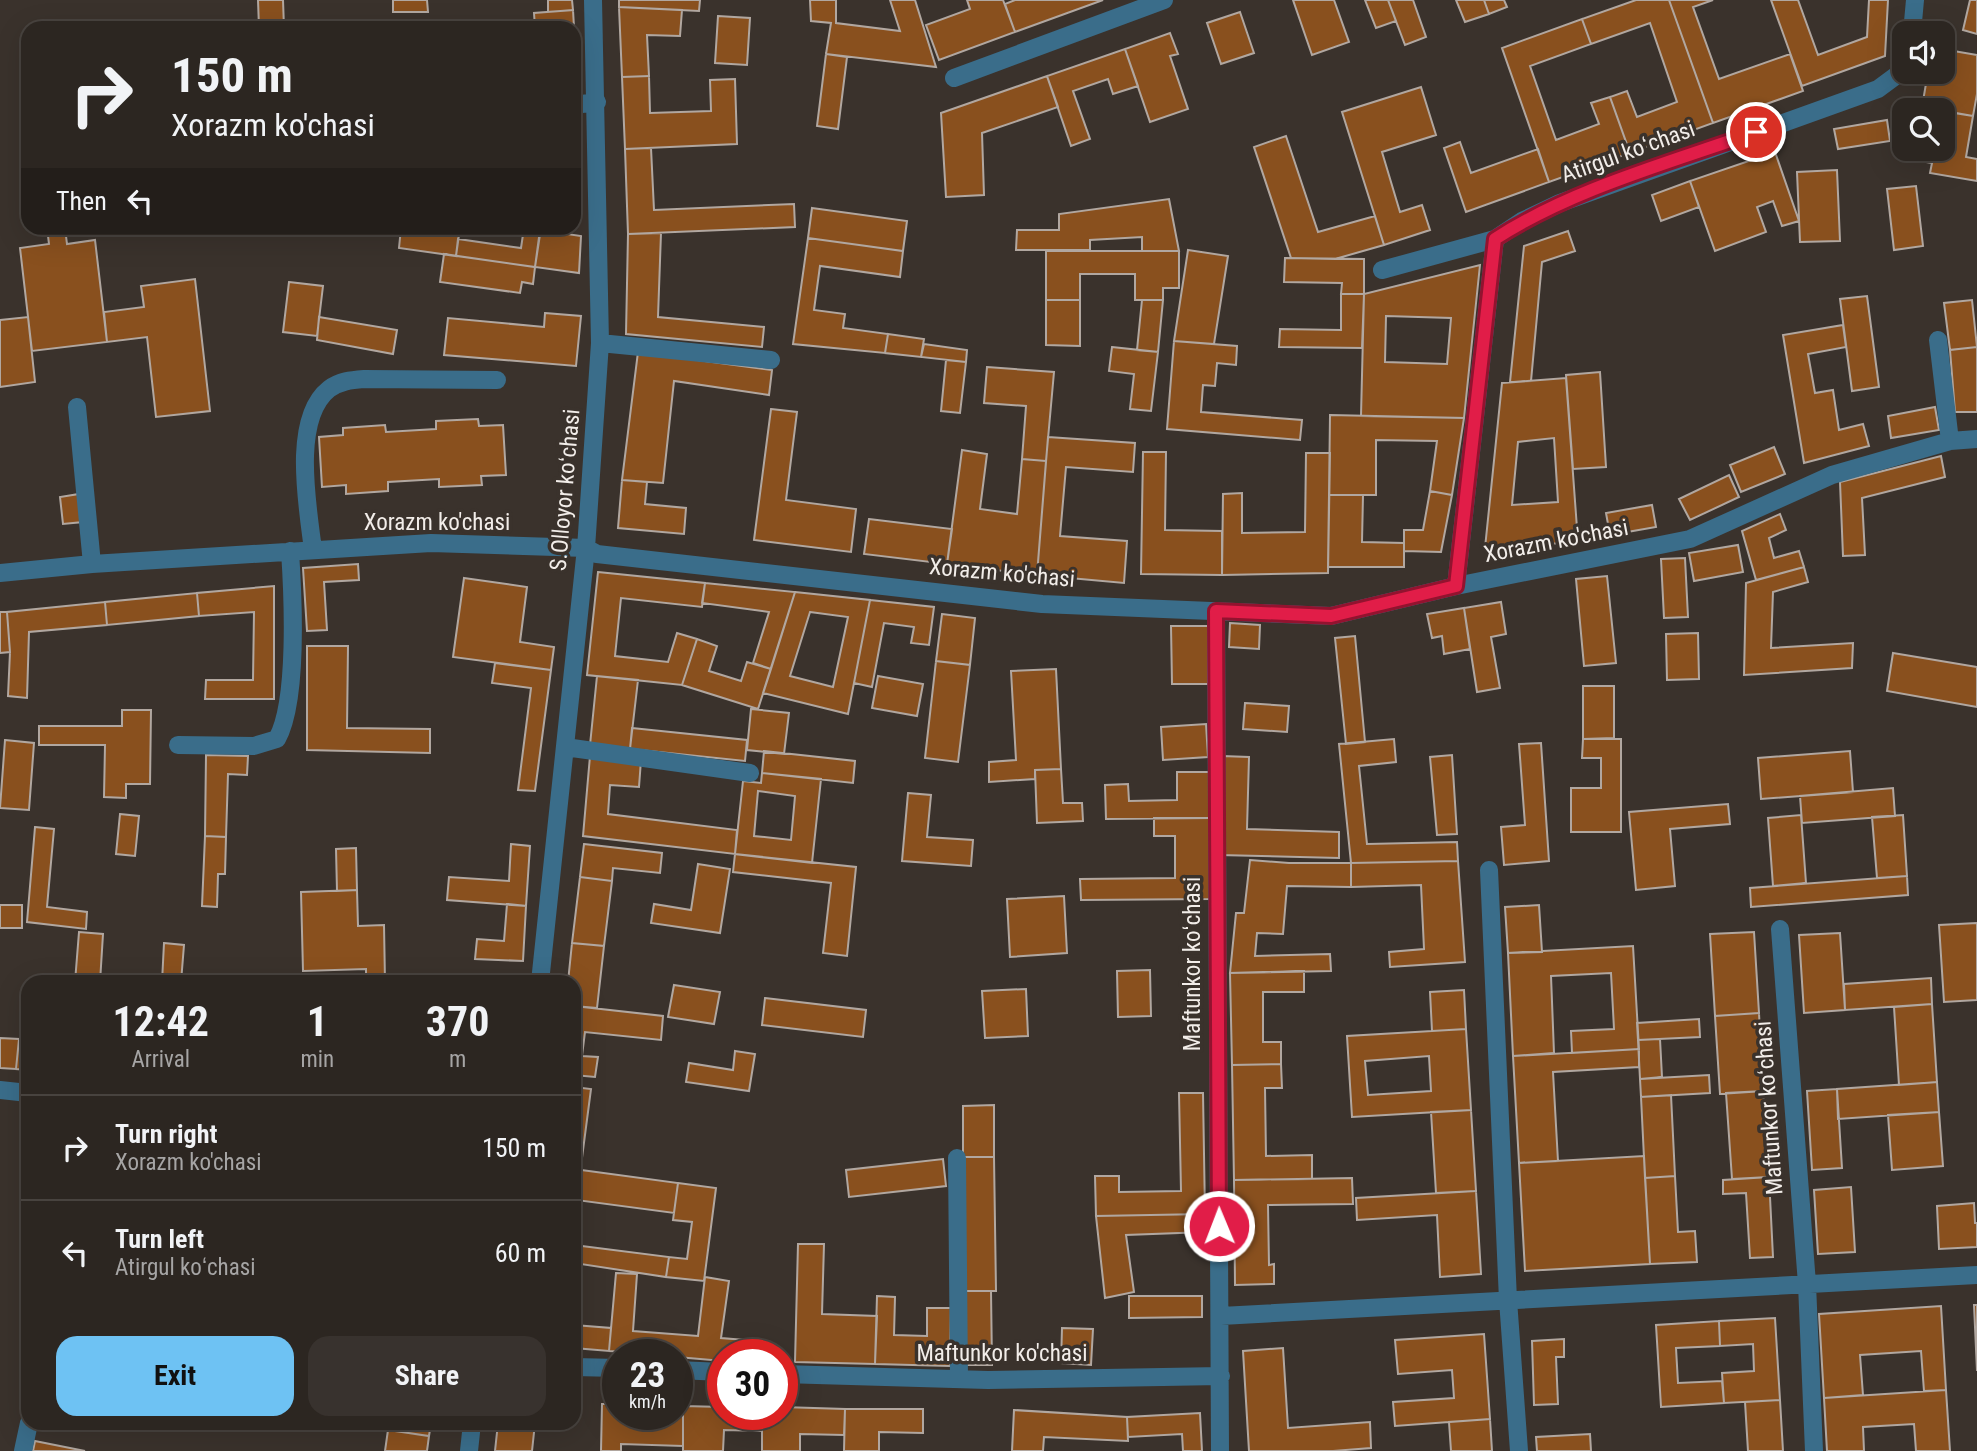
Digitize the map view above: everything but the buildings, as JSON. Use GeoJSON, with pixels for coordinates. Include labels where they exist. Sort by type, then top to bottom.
{"type":"FeatureCollection","features":[{"type":"Feature","properties":{"kind":"street","name":"S.Olloyor koʻchasi"},"geometry":{"type":"LineString","coordinates":[[541,975],[586,548],[600,343],[593,0]]}},
{"type":"Feature","properties":{"kind":"street"},"geometry":{"type":"LineString","coordinates":[[954,78],[1164,0]]}},
{"type":"Feature","properties":{"kind":"street"},"geometry":{"type":"LineString","coordinates":[[1913,21],[1915,0]]}},
{"type":"Feature","properties":{"kind":"street","name":"Atirgul koʻchasi"},"geometry":{"type":"LineString","coordinates":[[1382,270],[1495,239],[1522,221],[1560,203],[1878,89],[1892,79]]}},
{"type":"Feature","properties":{"kind":"street"},"geometry":{"type":"LineString","coordinates":[[581,104],[597,102]]}},
{"type":"Feature","properties":{"kind":"street"},"geometry":{"type":"LineString","coordinates":[[1456,586],[1495,239]]}},
{"type":"Feature","properties":{"kind":"street"},"geometry":{"type":"LineString","coordinates":[[1938,340],[1950,441]]}},
{"type":"Feature","properties":{"kind":"street"},"geometry":{"type":"LineString","coordinates":[[600,343],[771,360]]}},
{"type":"Feature","properties":{"kind":"street"},"geometry":{"type":"LineString","coordinates":[[313,550],[304,464],[311,415],[327,390],[345,380],[497,380]]}},
{"type":"Feature","properties":{"kind":"street"},"geometry":{"type":"LineString","coordinates":[[77,407],[92,564]]}},
{"type":"Feature","properties":{"kind":"street","name":"Xorazm ko'chasi"},"geometry":{"type":"LineString","coordinates":[[0,573],[92,564],[431,543],[586,548],[597,554],[1042,604],[1331,616],[1456,586],[1690,539],[1832,475],[1950,441],[1977,439]]}},
{"type":"Feature","properties":{"kind":"street"},"geometry":{"type":"LineString","coordinates":[[178,745],[254,746],[277,738],[282,730],[290,678],[293,607],[290,551]]}},
{"type":"Feature","properties":{"kind":"street","name":"Maftunkor koʻchasi"},"geometry":{"type":"LineString","coordinates":[[1216,611],[1220,1451]]}},
{"type":"Feature","properties":{"kind":"street"},"geometry":{"type":"LineString","coordinates":[[565,747],[750,772]]}},
{"type":"Feature","properties":{"kind":"street"},"geometry":{"type":"LineString","coordinates":[[1489,870],[1508,1300],[1519,1451]]}},
{"type":"Feature","properties":{"kind":"street","name":"Maftunkor koʻchasi"},"geometry":{"type":"LineString","coordinates":[[1780,929],[1807,1284],[1815,1451]]}},
{"type":"Feature","properties":{"kind":"street"},"geometry":{"type":"LineString","coordinates":[[0,1090],[21,1092]]}},
{"type":"Feature","properties":{"kind":"street"},"geometry":{"type":"LineString","coordinates":[[957,1158],[959,1379]]}},
{"type":"Feature","properties":{"kind":"street"},"geometry":{"type":"LineString","coordinates":[[1221,1316],[1977,1275]]}},
{"type":"Feature","properties":{"kind":"street"},"geometry":{"type":"LineString","coordinates":[[581,1367],[602,1368]]}},
{"type":"Feature","properties":{"kind":"street","name":"Maftunkor ko'chasi"},"geometry":{"type":"LineString","coordinates":[[798,1374],[959,1379],[1221,1376]]}},
{"type":"Feature","properties":{"kind":"street"},"geometry":{"type":"LineString","coordinates":[[23,1451],[28,1430]]}},
{"type":"Feature","properties":{"kind":"street"},"geometry":{"type":"LineString","coordinates":[[469,1451],[471,1430]]}},
{"type":"Feature","properties":{"kind":"route"},"geometry":{"type":"LineString","coordinates":[[1219,1226],[1216,611],[1331,616],[1456,586],[1495,239],[1522,221],[1560,203],[1756,132]]}}]}
